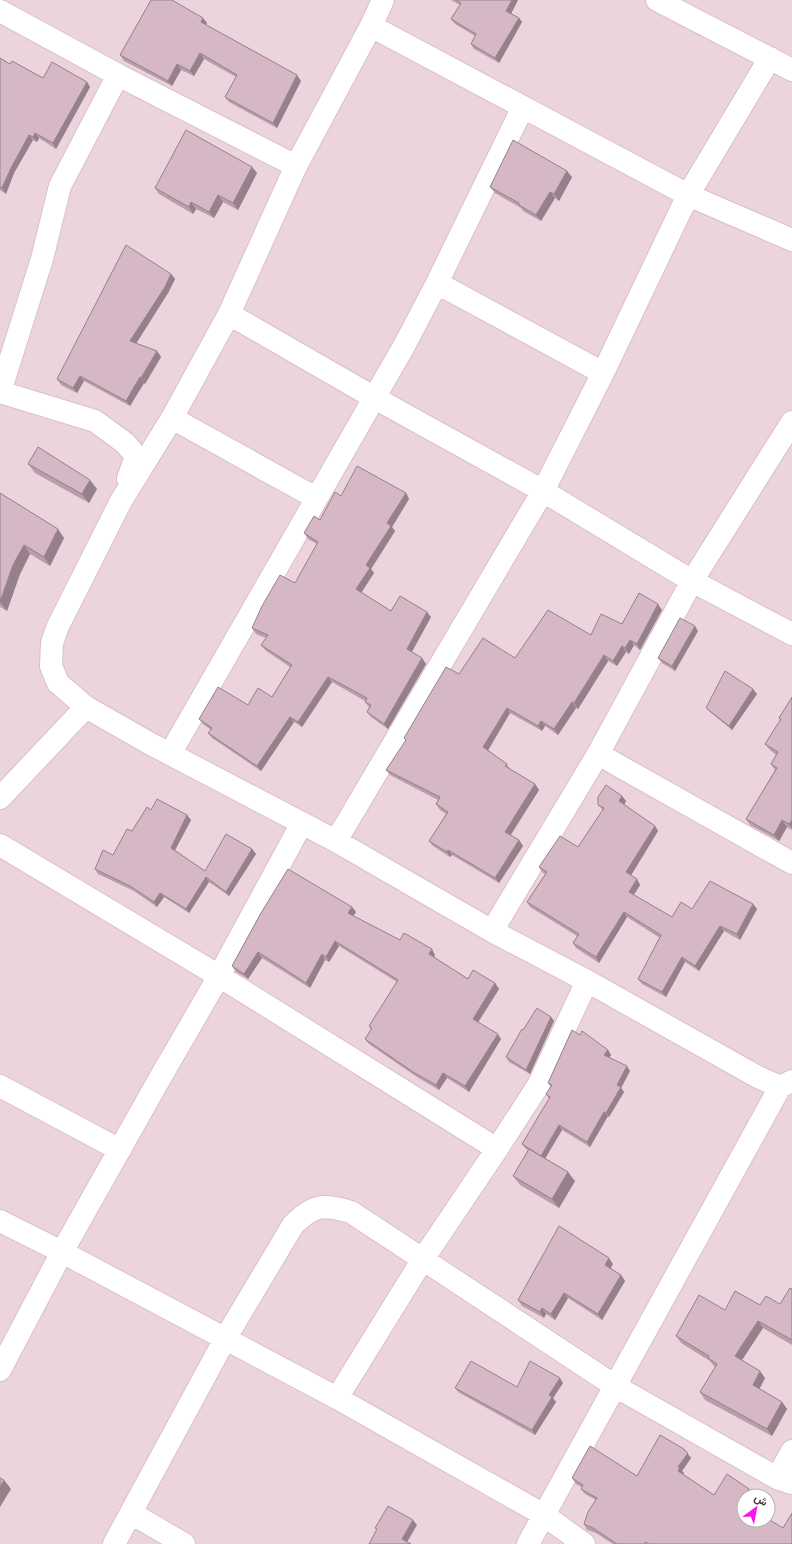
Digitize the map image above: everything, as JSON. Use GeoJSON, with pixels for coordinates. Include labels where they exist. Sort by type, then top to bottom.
{"type":"FeatureCollection","features":[{"type":"Feature","properties":{"kind":"street"},"geometry":{"type":"LineString","coordinates":[[383,0],[371,26],[296,166],[229,314],[172,418],[121,502],[58,626],[52,643],[52,666],[58,683],[86,707],[170,754],[336,841],[492,931],[587,981],[756,1076],[786,1084],[615,1386],[528,1544]]}},
{"type":"Feature","properties":{"kind":"street"},"geometry":{"type":"LineString","coordinates":[[658,0],[792,70]]}},
{"type":"Feature","properties":{"kind":"street"},"geometry":{"type":"LineString","coordinates":[[0,11],[118,75],[296,166]]}},
{"type":"Feature","properties":{"kind":"street"},"geometry":{"type":"LineString","coordinates":[[371,26],[688,195],[792,240]]}},
{"type":"Feature","properties":{"kind":"street"},"geometry":{"type":"LineString","coordinates":[[336,841],[543,490],[603,373],[688,195],[770,58]]}},
{"type":"Feature","properties":{"kind":"street"},"geometry":{"type":"LineString","coordinates":[[118,75],[60,186],[42,259],[0,392],[95,421],[125,443],[136,456],[121,502]]}},
{"type":"Feature","properties":{"kind":"street"},"geometry":{"type":"LineString","coordinates":[[170,754],[373,397],[404,346],[437,283],[524,107]]}},
{"type":"Feature","properties":{"kind":"street"},"geometry":{"type":"LineString","coordinates":[[437,283],[603,373]]}},
{"type":"Feature","properties":{"kind":"street"},"geometry":{"type":"LineString","coordinates":[[229,314],[373,397],[543,490],[692,581],[792,634]]}},
{"type":"Feature","properties":{"kind":"street"},"geometry":{"type":"LineString","coordinates":[[172,418],[316,498]]}},
{"type":"Feature","properties":{"kind":"street"},"geometry":{"type":"LineString","coordinates":[[492,931],[598,754],[692,581],[790,429]]}},
{"type":"Feature","properties":{"kind":"street"},"geometry":{"type":"LineString","coordinates":[[0,798],[86,707]]}},
{"type":"Feature","properties":{"kind":"street"},"geometry":{"type":"LineString","coordinates":[[598,754],[792,863]]}},
{"type":"Feature","properties":{"kind":"street"},"geometry":{"type":"LineString","coordinates":[[0,1370],[62,1252],[219,976],[302,823]]}},
{"type":"Feature","properties":{"kind":"street"},"geometry":{"type":"LineString","coordinates":[[0,845],[219,976],[497,1149]]}},
{"type":"Feature","properties":{"kind":"street"},"geometry":{"type":"LineString","coordinates":[[337,1398],[423,1260],[497,1149],[538,1084],[587,981]]}},
{"type":"Feature","properties":{"kind":"street"},"geometry":{"type":"LineString","coordinates":[[0,1086],[120,1150]]}},
{"type":"Feature","properties":{"kind":"street"},"geometry":{"type":"LineString","coordinates":[[114,1544],[225,1339],[293,1225],[305,1213],[321,1207],[333,1207],[351,1212],[615,1386],[785,1481],[792,1451]]}},
{"type":"Feature","properties":{"kind":"street"},"geometry":{"type":"LineString","coordinates":[[0,1221],[62,1252],[337,1398],[544,1515],[584,1544]]}},
{"type":"Feature","properties":{"kind":"street"},"geometry":{"type":"LineString","coordinates":[[131,1513],[184,1544]]}},
{"type":"Feature","properties":{"kind":"shaded area"},"geometry":{"type":"Polygon","coordinates":[[[0,0],[792,0],[792,1544],[0,1544],[0,0]]]}},
{"type":"Feature","properties":{"kind":"building"},"geometry":{"type":"Polygon","coordinates":[[[151,0],[172,0],[203,18],[201,22],[297,75],[273,123],[225,97],[237,75],[200,53],[190,71],[177,64],[168,81],[120,55],[151,0]]]}},
{"type":"Feature","properties":{"kind":"building"},"geometry":{"type":"Polygon","coordinates":[[[456,0],[512,0],[506,11],[519,18],[495,58],[471,44],[476,34],[451,19],[461,3],[456,0]]]}},
{"type":"Feature","properties":{"kind":"building"},"geometry":{"type":"Polygon","coordinates":[[[0,58],[10,64],[12,61],[43,78],[52,62],[87,82],[53,143],[35,133],[33,137],[29,135],[2,188],[0,187],[0,58]]]}},
{"type":"Feature","properties":{"kind":"building"},"geometry":{"type":"Polygon","coordinates":[[[186,130],[252,167],[233,203],[218,195],[209,212],[191,202],[189,207],[155,188],[186,130]]]}},
{"type":"Feature","properties":{"kind":"building"},"geometry":{"type":"Polygon","coordinates":[[[513,140],[567,171],[554,194],[550,192],[536,215],[519,205],[519,203],[490,187],[513,140]]]}},
{"type":"Feature","properties":{"kind":"building"},"geometry":{"type":"Polygon","coordinates":[[[126,245],[171,274],[165,287],[130,341],[157,351],[126,401],[80,376],[73,388],[57,379],[126,245]]]}},
{"type":"Feature","properties":{"kind":"building"},"geometry":{"type":"Polygon","coordinates":[[[38,447],[90,480],[82,494],[28,464],[38,447]]]}},
{"type":"Feature","properties":{"kind":"building"},"geometry":{"type":"Polygon","coordinates":[[[357,466],[406,493],[387,523],[391,526],[366,565],[370,568],[356,589],[391,611],[400,596],[427,612],[407,649],[422,658],[384,724],[367,712],[371,705],[365,702],[367,698],[328,677],[298,722],[290,717],[257,766],[208,733],[212,728],[199,719],[218,687],[248,705],[258,688],[272,697],[292,665],[261,645],[268,635],[252,628],[262,606],[280,575],[295,583],[318,542],[304,533],[314,516],[320,520],[335,492],[341,496],[357,466]]]}},
{"type":"Feature","properties":{"kind":"building"},"geometry":{"type":"Polygon","coordinates":[[[0,493],[58,529],[44,557],[24,545],[13,565],[0,602],[0,493]]]}},
{"type":"Feature","properties":{"kind":"building"},"geometry":{"type":"Polygon","coordinates":[[[639,593],[658,604],[637,644],[630,640],[625,648],[622,646],[613,661],[604,655],[574,703],[572,702],[554,729],[541,721],[538,726],[507,708],[483,747],[507,764],[505,766],[535,784],[505,832],[519,840],[495,878],[448,850],[447,852],[429,841],[448,812],[436,804],[440,797],[386,770],[406,740],[404,738],[446,667],[459,674],[483,638],[515,658],[548,610],[591,635],[601,614],[622,624],[639,593]]]}},
{"type":"Feature","properties":{"kind":"building"},"geometry":{"type":"Polygon","coordinates":[[[680,618],[695,626],[672,666],[658,658],[680,618]]]}},
{"type":"Feature","properties":{"kind":"building"},"geometry":{"type":"Polygon","coordinates":[[[725,671],[753,689],[729,726],[706,708],[725,671]]]}},
{"type":"Feature","properties":{"kind":"building"},"geometry":{"type":"Polygon","coordinates":[[[792,697],[792,820],[789,824],[782,820],[774,835],[746,819],[777,768],[771,764],[778,752],[765,744],[781,719],[779,718],[792,697]]]}},
{"type":"Feature","properties":{"kind":"building"},"geometry":{"type":"Polygon","coordinates":[[[606,785],[622,796],[619,801],[655,826],[626,872],[637,879],[629,892],[672,917],[681,902],[692,909],[710,881],[753,904],[737,934],[720,926],[695,966],[682,957],[662,992],[638,979],[661,935],[624,912],[596,957],[573,943],[579,934],[527,902],[547,872],[539,867],[560,836],[578,847],[604,808],[598,805],[598,797],[606,785]]]}},
{"type":"Feature","properties":{"kind":"building"},"geometry":{"type":"Polygon","coordinates":[[[157,799],[187,815],[171,848],[205,871],[226,834],[252,849],[226,892],[206,877],[186,909],[160,893],[154,902],[130,886],[95,869],[103,850],[113,855],[127,829],[132,831],[147,807],[151,810],[157,799]]]}},
{"type":"Feature","properties":{"kind":"building"},"geometry":{"type":"Polygon","coordinates":[[[288,869],[352,907],[348,913],[400,940],[404,933],[432,949],[429,954],[468,979],[473,970],[495,983],[473,1019],[498,1034],[465,1086],[443,1073],[436,1085],[413,1072],[365,1039],[372,1028],[369,1026],[398,980],[335,941],[326,957],[322,954],[306,983],[258,952],[244,974],[232,966],[261,913],[288,869]]]}},
{"type":"Feature","properties":{"kind":"building"},"geometry":{"type":"Polygon","coordinates":[[[537,1008],[551,1017],[526,1070],[506,1057],[522,1029],[523,1030],[537,1008]]]}},
{"type":"Feature","properties":{"kind":"building"},"geometry":{"type":"Polygon","coordinates":[[[572,1030],[580,1035],[582,1031],[608,1050],[604,1055],[627,1066],[617,1085],[621,1087],[606,1113],[604,1112],[587,1142],[559,1125],[541,1156],[522,1144],[550,1097],[546,1094],[552,1085],[548,1083],[572,1030]]]}},
{"type":"Feature","properties":{"kind":"building"},"geometry":{"type":"Polygon","coordinates":[[[529,1149],[568,1172],[552,1199],[513,1176],[529,1149]]]}},
{"type":"Feature","properties":{"kind":"building"},"geometry":{"type":"Polygon","coordinates":[[[559,1226],[609,1258],[605,1265],[621,1275],[598,1314],[564,1293],[551,1314],[542,1308],[540,1312],[518,1300],[559,1226]]]}},
{"type":"Feature","properties":{"kind":"building"},"geometry":{"type":"Polygon","coordinates":[[[790,1288],[792,1289],[792,1340],[758,1321],[735,1356],[760,1371],[753,1385],[782,1402],[767,1429],[700,1392],[717,1364],[708,1358],[709,1356],[676,1336],[699,1295],[725,1310],[735,1291],[760,1305],[766,1296],[780,1304],[790,1288]]]}},
{"type":"Feature","properties":{"kind":"building"},"geometry":{"type":"Polygon","coordinates":[[[471,1361],[517,1387],[530,1361],[560,1378],[549,1395],[552,1397],[532,1430],[455,1388],[471,1361]]]}},
{"type":"Feature","properties":{"kind":"building"},"geometry":{"type":"Polygon","coordinates":[[[660,1435],[684,1449],[688,1453],[678,1467],[680,1468],[678,1471],[714,1495],[727,1474],[748,1488],[736,1488],[736,1528],[776,1528],[776,1524],[783,1528],[792,1513],[792,1544],[649,1544],[646,1542],[644,1544],[617,1544],[593,1528],[584,1524],[588,1512],[597,1498],[581,1489],[583,1485],[572,1478],[590,1446],[637,1476],[660,1435]]]}},
{"type":"Feature","properties":{"kind":"building"},"geometry":{"type":"Polygon","coordinates":[[[0,1478],[4,1480],[0,1487],[0,1478]]]}},
{"type":"Feature","properties":{"kind":"building"},"geometry":{"type":"Polygon","coordinates":[[[388,1506],[413,1520],[402,1539],[411,1544],[369,1544],[377,1529],[375,1528],[388,1506]]]}}]}
